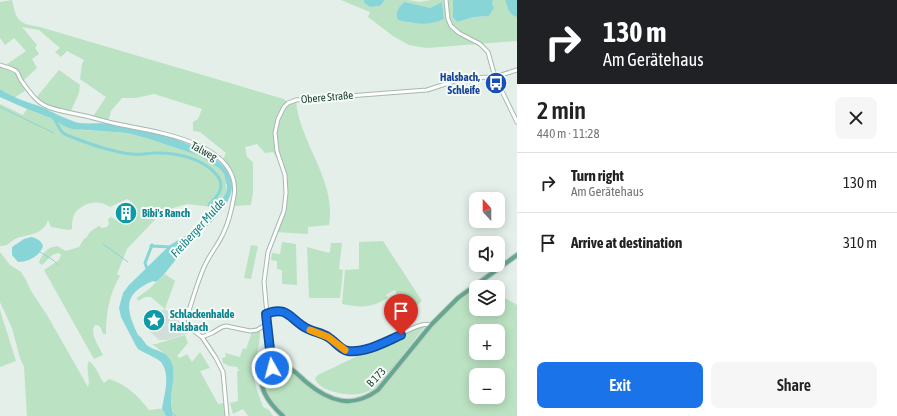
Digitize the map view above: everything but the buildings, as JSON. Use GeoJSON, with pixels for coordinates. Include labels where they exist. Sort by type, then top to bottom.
{"type":"FeatureCollection","features":[{"type":"Feature","properties":{"kind":"main road","name":"B 173"},"geometry":{"type":"LineString","coordinates":[[272,368],[280,365],[288,368],[319,392],[333,399],[347,402],[370,396],[378,390],[431,325],[458,298],[517,255]]}},
{"type":"Feature","properties":{"kind":"main road"},"geometry":{"type":"LineString","coordinates":[[272,368],[267,371],[264,376],[263,389],[272,406],[283,416]]}},
{"type":"Feature","properties":{"kind":"street"},"geometry":{"type":"LineString","coordinates":[[446,0],[448,19],[451,26],[459,33],[480,44],[488,52],[495,77],[517,122]]}},
{"type":"Feature","properties":{"kind":"street","name":"Talweg"},"geometry":{"type":"LineString","coordinates":[[0,65],[17,73],[22,82],[40,104],[63,111],[148,130],[195,144],[213,153],[229,169],[234,183],[234,196],[231,210],[223,234],[204,266],[188,314],[188,325],[202,337],[216,358],[223,372],[227,416]]}},
{"type":"Feature","properties":{"kind":"street","name":"Obere Straße"},"geometry":{"type":"LineString","coordinates":[[272,368],[264,282],[268,252],[284,211],[286,193],[285,175],[277,151],[275,133],[278,119],[286,104],[296,100],[427,90],[464,78],[495,77],[517,70]]}},
{"type":"Feature","properties":{"kind":"street"},"geometry":{"type":"LineString","coordinates":[[266,314],[276,311],[283,311],[306,328],[328,337],[342,348],[349,351],[374,347],[426,323],[431,325]]}},
{"type":"Feature","properties":{"kind":"street"},"geometry":{"type":"LineString","coordinates":[[202,337],[226,326],[250,331],[257,330],[267,324]]}},
{"type":"Feature","properties":{"kind":"shaded area"},"geometry":{"type":"Polygon","coordinates":[[[165,309],[183,325],[190,327],[194,331],[168,340],[159,340],[148,330],[144,317],[165,309]]]}},
{"type":"Feature","properties":{"kind":"green space"},"geometry":{"type":"Polygon","coordinates":[[[12,0],[17,17],[27,24],[284,99],[288,103],[296,100],[304,131],[328,193],[330,208],[329,225],[308,227],[308,234],[276,232],[285,205],[286,191],[284,177],[280,164],[273,152],[265,153],[257,144],[245,147],[247,157],[253,162],[253,192],[251,205],[233,206],[234,183],[222,161],[226,153],[200,132],[193,131],[193,122],[198,119],[202,109],[154,94],[136,98],[122,98],[111,111],[108,122],[92,118],[106,97],[80,79],[84,60],[67,51],[61,57],[55,52],[60,48],[39,30],[22,27],[37,45],[35,48],[39,54],[32,59],[37,68],[23,81],[18,72],[7,64],[26,51],[14,38],[5,45],[0,38],[0,2],[12,0]]]}},
{"type":"Feature","properties":{"kind":"green space"},"geometry":{"type":"Polygon","coordinates":[[[341,0],[364,0],[364,3],[370,7],[380,6],[385,0],[408,0],[420,2],[431,0],[453,0],[453,18],[459,22],[474,17],[489,16],[494,8],[492,3],[493,0],[505,0],[508,7],[517,17],[517,41],[426,48],[409,45],[393,36],[368,17],[370,12],[341,0]],[[406,2],[401,5],[397,12],[398,20],[421,23],[444,19],[442,2],[430,8],[406,2]]]}},
{"type":"Feature","properties":{"kind":"green space"},"geometry":{"type":"Polygon","coordinates":[[[0,66],[16,73],[26,90],[14,98],[0,89],[0,66]]]}},
{"type":"Feature","properties":{"kind":"green space"},"geometry":{"type":"Polygon","coordinates":[[[59,70],[80,85],[79,93],[70,113],[50,108],[35,99],[59,70]]]}},
{"type":"Feature","properties":{"kind":"green space"},"geometry":{"type":"Polygon","coordinates":[[[0,104],[23,115],[27,109],[81,130],[127,133],[146,138],[200,156],[220,169],[224,174],[226,180],[226,193],[213,207],[187,204],[163,211],[127,249],[117,274],[120,276],[113,290],[109,304],[106,334],[103,334],[98,326],[95,325],[93,328],[95,340],[103,355],[94,359],[44,270],[59,260],[61,255],[59,253],[51,256],[42,265],[39,263],[48,249],[57,246],[66,251],[79,247],[92,230],[99,226],[102,228],[107,227],[109,224],[108,219],[111,217],[121,223],[135,210],[134,205],[127,199],[110,207],[96,202],[87,204],[75,213],[72,229],[68,230],[51,227],[48,220],[43,229],[31,235],[17,238],[7,245],[0,246],[0,104]]]}},
{"type":"Feature","properties":{"kind":"green space"},"geometry":{"type":"Polygon","coordinates":[[[383,241],[422,301],[407,315],[404,308],[405,302],[397,295],[395,290],[386,295],[388,298],[376,304],[355,306],[342,304],[345,270],[359,269],[359,242],[383,241]]]}},
{"type":"Feature","properties":{"kind":"green space"},"geometry":{"type":"Polygon","coordinates":[[[282,242],[296,244],[297,285],[282,284],[282,270],[277,269],[277,261],[271,260],[272,253],[280,254],[282,242]]]}},
{"type":"Feature","properties":{"kind":"green space"},"geometry":{"type":"Polygon","coordinates":[[[331,243],[342,243],[339,269],[343,270],[340,298],[309,298],[307,247],[329,253],[331,243]]]}},
{"type":"Feature","properties":{"kind":"green space"},"geometry":{"type":"Polygon","coordinates":[[[251,245],[258,246],[251,279],[244,278],[251,245]]]}},
{"type":"Feature","properties":{"kind":"green space"},"geometry":{"type":"Polygon","coordinates":[[[0,252],[10,265],[21,272],[88,387],[89,361],[94,366],[104,383],[109,379],[121,384],[136,395],[149,410],[162,409],[166,416],[27,416],[24,367],[12,328],[0,302],[0,252]]]}},
{"type":"Feature","properties":{"kind":"green space"},"geometry":{"type":"Polygon","coordinates":[[[165,274],[175,281],[165,309],[151,297],[145,297],[138,301],[137,298],[165,274]]]}},
{"type":"Feature","properties":{"kind":"green space"},"geometry":{"type":"Polygon","coordinates":[[[469,293],[469,316],[505,316],[505,298],[517,305],[517,416],[286,416],[273,402],[266,390],[264,384],[270,372],[281,368],[291,372],[304,383],[327,398],[337,402],[357,403],[376,394],[386,385],[427,333],[450,309],[469,293]]]}},
{"type":"Feature","properties":{"kind":"green space"},"geometry":{"type":"Polygon","coordinates":[[[0,310],[16,361],[0,367],[0,310]]]}},
{"type":"Feature","properties":{"kind":"green space"},"geometry":{"type":"Polygon","coordinates":[[[426,325],[380,384],[370,390],[360,394],[341,394],[322,387],[315,378],[318,375],[418,327],[426,325]]]}},
{"type":"Feature","properties":{"kind":"green space"},"geometry":{"type":"Polygon","coordinates":[[[252,332],[260,332],[260,338],[254,370],[256,388],[263,407],[269,410],[273,416],[248,416],[243,409],[233,414],[230,403],[238,401],[237,371],[239,371],[237,367],[229,366],[223,363],[222,358],[226,357],[225,353],[240,357],[243,348],[246,349],[252,332]]]}},
{"type":"Feature","properties":{"kind":"green space"},"geometry":{"type":"Polygon","coordinates":[[[185,335],[188,343],[177,356],[180,358],[187,354],[192,362],[200,352],[210,368],[200,371],[218,404],[224,403],[225,416],[173,416],[171,398],[174,371],[165,354],[152,344],[185,335]]]}},
{"type":"Feature","properties":{"kind":"water"},"geometry":{"type":"Polygon","coordinates":[[[364,0],[385,0],[380,6],[370,7],[364,3],[364,0]]]}},
{"type":"Feature","properties":{"kind":"water"},"geometry":{"type":"Polygon","coordinates":[[[453,0],[493,0],[492,3],[494,8],[489,16],[474,17],[458,22],[453,18],[453,0]]]}},
{"type":"Feature","properties":{"kind":"water"},"geometry":{"type":"Polygon","coordinates":[[[505,0],[517,0],[517,17],[510,13],[505,0]]]}},
{"type":"Feature","properties":{"kind":"water"},"geometry":{"type":"Polygon","coordinates":[[[405,2],[430,8],[442,2],[444,19],[433,23],[421,24],[398,20],[398,10],[405,2]]]}},
{"type":"Feature","properties":{"kind":"water","name":"Freiberger Mulde"},"geometry":{"type":"Polygon","coordinates":[[[0,89],[16,98],[44,108],[75,122],[106,123],[125,126],[165,136],[187,144],[206,153],[222,164],[231,178],[231,193],[224,208],[189,243],[161,278],[156,282],[153,281],[136,291],[131,297],[129,303],[129,310],[138,335],[148,346],[165,354],[172,364],[174,374],[171,398],[173,416],[166,416],[162,409],[166,385],[166,373],[164,367],[159,360],[138,349],[121,317],[119,308],[123,293],[129,285],[170,245],[187,235],[223,197],[226,193],[227,186],[224,174],[220,169],[200,156],[146,138],[127,133],[72,129],[64,126],[53,119],[0,97],[0,89]]]}},
{"type":"Feature","properties":{"kind":"water"},"geometry":{"type":"Polygon","coordinates":[[[31,237],[41,242],[43,246],[41,250],[33,258],[18,262],[12,255],[12,247],[24,239],[31,237]]]}},
{"type":"Feature","properties":{"kind":"waterway"},"geometry":{"type":"LineString","coordinates":[[0,107],[54,133]]}},
{"type":"Feature","properties":{"kind":"waterway","name":"Freiberger Mulde"},"geometry":{"type":"LineString","coordinates":[[53,117],[63,133],[101,147],[128,154],[162,153],[179,155],[196,160],[210,168],[219,178],[221,183],[220,191],[209,205]]}},
{"type":"Feature","properties":{"kind":"waterway"},"geometry":{"type":"LineString","coordinates":[[103,244],[128,262]]}},
{"type":"Feature","properties":{"kind":"waterway"},"geometry":{"type":"LineString","coordinates":[[148,271],[145,263],[152,245]]}},
{"type":"Feature","properties":{"kind":"waterway","name":"Freiberger Mulde"},"geometry":{"type":"LineString","coordinates":[[151,246],[172,247]]}},
{"type":"Feature","properties":{"kind":"waterway"},"geometry":{"type":"LineString","coordinates":[[40,252],[58,265]]}},
{"type":"Feature","properties":{"kind":"waterway"},"geometry":{"type":"LineString","coordinates":[[172,413],[176,416]]}},
{"type":"Feature","properties":{"kind":"slow traffic"},"geometry":{"type":"LineString","coordinates":[[310,330],[325,335],[345,350]]}},
{"type":"Feature","properties":{"kind":"place","name":"Halsbach, Schleife"},"geometry":{"type":"Point","coordinates":[496,83]}},
{"type":"Feature","properties":{"kind":"place","name":"Bibi's Ranch"},"geometry":{"type":"Point","coordinates":[126,213]}},
{"type":"Feature","properties":{"kind":"place","name":"Schlackenhalde Halsbach"},"geometry":{"type":"Point","coordinates":[154,320]}},
{"type":"Feature","properties":{"kind":"route"},"geometry":{"type":"LineString","coordinates":[[272,368],[266,314],[271,312],[283,311],[306,328],[328,337],[346,351],[374,347],[401,335]]}}]}
